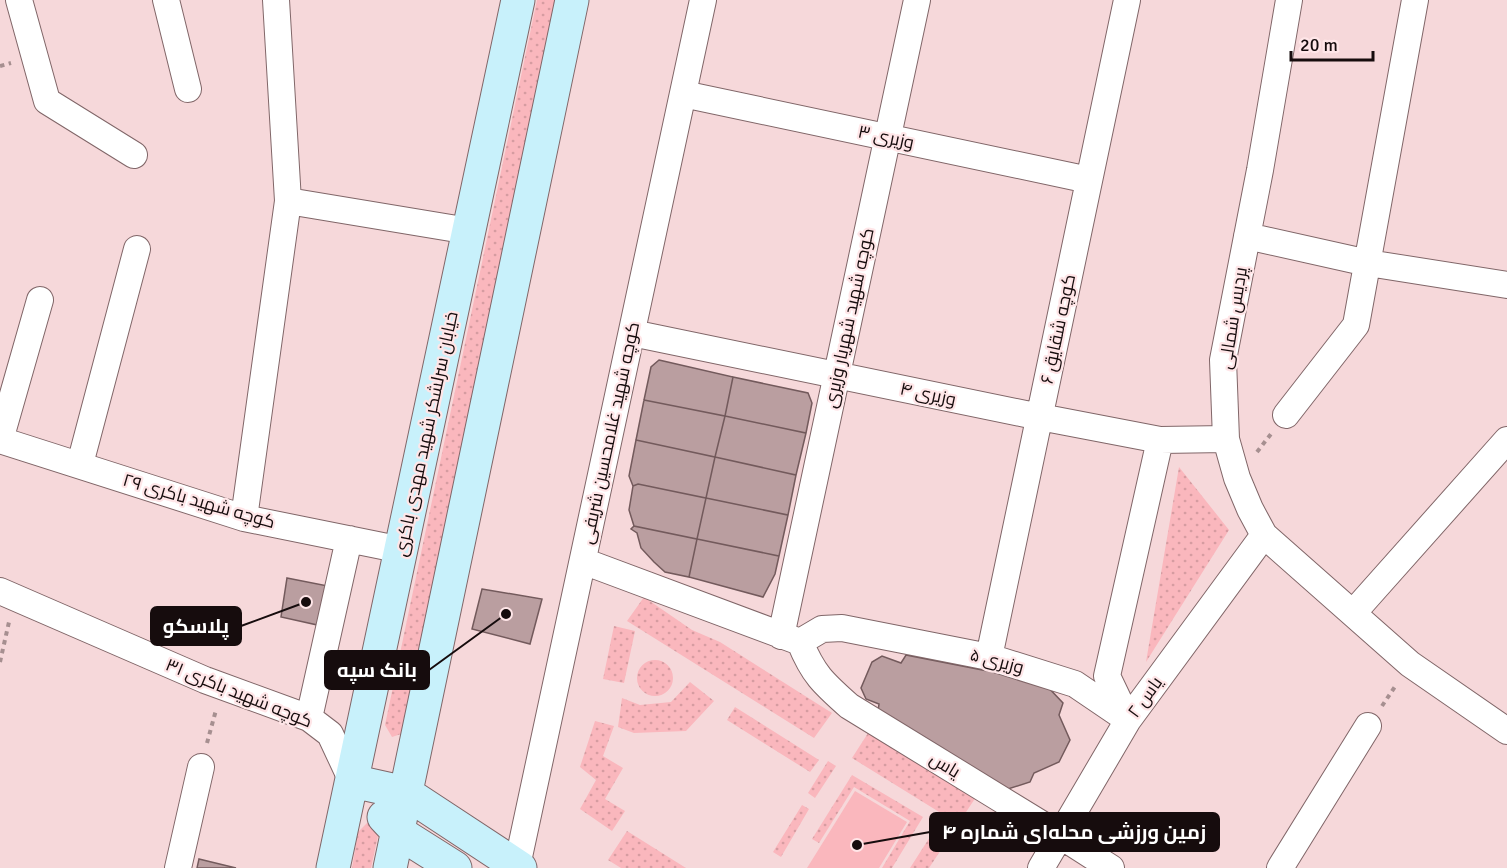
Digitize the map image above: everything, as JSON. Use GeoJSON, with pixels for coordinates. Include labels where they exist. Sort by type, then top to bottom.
{"type":"FeatureCollection","features":[{"type":"Feature","properties":{"kind":"main road","name":"خیابان سرلشکر شهید مهدی باکری"},"geometry":{"type":"LineString","coordinates":[[333,868],[518,0]]}},
{"type":"Feature","properties":{"kind":"main road"},"geometry":{"type":"LineString","coordinates":[[390,868],[572,0]]}},
{"type":"Feature","properties":{"kind":"main road"},"geometry":{"type":"LineString","coordinates":[[352,781],[406,793],[519,867]]}},
{"type":"Feature","properties":{"kind":"main road"},"geometry":{"type":"LineString","coordinates":[[352,781],[398,832],[455,868]]}},
{"type":"Feature","properties":{"kind":"street"},"geometry":{"type":"LineString","coordinates":[[19,0],[47,101],[134,155]]}},
{"type":"Feature","properties":{"kind":"street"},"geometry":{"type":"LineString","coordinates":[[166,0],[188,89]]}},
{"type":"Feature","properties":{"kind":"street"},"geometry":{"type":"LineString","coordinates":[[244,518],[288,201],[276,0]]}},
{"type":"Feature","properties":{"kind":"street","name":"کوچه شهید غلامحسین شریفی"},"geometry":{"type":"LineString","coordinates":[[519,867],[703,0]]}},
{"type":"Feature","properties":{"kind":"street","name":"کوچه شهید شهریار وزیری"},"geometry":{"type":"LineString","coordinates":[[791,639],[837,376],[917,0]]}},
{"type":"Feature","properties":{"kind":"street","name":"کوچه شقایق ۶"},"geometry":{"type":"LineString","coordinates":[[989,657],[1127,0]]}},
{"type":"Feature","properties":{"kind":"street","name":"پردیس شمالی"},"geometry":{"type":"LineString","coordinates":[[1289,0],[1248,236],[1223,360],[1226,439],[1237,478],[1264,535],[1410,664],[1504,723]]}},
{"type":"Feature","properties":{"kind":"street"},"geometry":{"type":"LineString","coordinates":[[1286,415],[1356,325],[1415,0]]}},
{"type":"Feature","properties":{"kind":"street","name":"وزیری ۳"},"geometry":{"type":"LineString","coordinates":[[683,94],[1089,180]]}},
{"type":"Feature","properties":{"kind":"street"},"geometry":{"type":"LineString","coordinates":[[288,201],[469,231]]}},
{"type":"Feature","properties":{"kind":"street"},"geometry":{"type":"LineString","coordinates":[[1248,236],[1368,263],[1507,285]]}},
{"type":"Feature","properties":{"kind":"street"},"geometry":{"type":"LineString","coordinates":[[80,464],[137,249]]}},
{"type":"Feature","properties":{"kind":"street"},"geometry":{"type":"LineString","coordinates":[[0,440],[40,300]]}},
{"type":"Feature","properties":{"kind":"street","name":"وزیری ۴"},"geometry":{"type":"LineString","coordinates":[[632,333],[1160,440],[1226,439]]}},
{"type":"Feature","properties":{"kind":"street","name":"کوچه شهید باکری ۲۹"},"geometry":{"type":"LineString","coordinates":[[0,440],[244,518],[402,550]]}},
{"type":"Feature","properties":{"kind":"street"},"geometry":{"type":"LineString","coordinates":[[1128,720],[1107,676],[1160,440]]}},
{"type":"Feature","properties":{"kind":"street"},"geometry":{"type":"LineString","coordinates":[[1353,614],[1507,440]]}},
{"type":"Feature","properties":{"kind":"street","name":"یاس ۲"},"geometry":{"type":"LineString","coordinates":[[1041,868],[1128,720],[1264,535]]}},
{"type":"Feature","properties":{"kind":"street"},"geometry":{"type":"LineString","coordinates":[[309,718],[349,539]]}},
{"type":"Feature","properties":{"kind":"street"},"geometry":{"type":"LineString","coordinates":[[583,561],[791,639]]}},
{"type":"Feature","properties":{"kind":"street","name":"کوچه شهید باکری ۳۱"},"geometry":{"type":"LineString","coordinates":[[7,593],[222,686],[309,718],[330,734],[352,781]]}},
{"type":"Feature","properties":{"kind":"street","name":"وزیری ۵"},"geometry":{"type":"LineString","coordinates":[[791,639],[822,629],[842,628],[989,657],[1075,684],[1128,720]]}},
{"type":"Feature","properties":{"kind":"street","name":"یاس"},"geometry":{"type":"LineString","coordinates":[[791,639],[826,686],[849,706],[1111,868]]}},
{"type":"Feature","properties":{"kind":"street"},"geometry":{"type":"LineString","coordinates":[[1280,868],[1368,726]]}},
{"type":"Feature","properties":{"kind":"street"},"geometry":{"type":"LineString","coordinates":[[178,868],[201,767]]}},
{"type":"Feature","properties":{"kind":"path"},"geometry":{"type":"LineString","coordinates":[[1237,478],[1286,415]]}},
{"type":"Feature","properties":{"kind":"path"},"geometry":{"type":"LineString","coordinates":[[0,662],[7,593]]}},
{"type":"Feature","properties":{"kind":"path"},"geometry":{"type":"LineString","coordinates":[[1368,726],[1410,664]]}},
{"type":"Feature","properties":{"kind":"path"},"geometry":{"type":"LineString","coordinates":[[201,767],[222,686]]}},
{"type":"Feature","properties":{"kind":"shaded area"},"geometry":{"type":"Polygon","coordinates":[[[537,0],[555,0],[401,734],[392,737],[385,725],[537,0]]]}},
{"type":"Feature","properties":{"kind":"shaded area"},"geometry":{"type":"Polygon","coordinates":[[[1179,467],[1229,530],[1146,662],[1179,467]]]}},
{"type":"Feature","properties":{"kind":"shaded area"},"geometry":{"type":"Polygon","coordinates":[[[644,597],[692,630],[720,642],[832,713],[814,738],[627,621],[644,597]]]}},
{"type":"Feature","properties":{"kind":"shaded area"},"geometry":{"type":"Polygon","coordinates":[[[614,626],[635,631],[624,683],[603,679],[614,626]]]}},
{"type":"Feature","properties":{"kind":"shaded area"},"geometry":{"type":"Polygon","coordinates":[[[655,660],[668,665],[673,678],[668,691],[655,696],[642,691],[637,678],[642,665],[655,660]]]}},
{"type":"Feature","properties":{"kind":"shaded area"},"geometry":{"type":"Polygon","coordinates":[[[690,682],[714,701],[686,731],[634,733],[618,727],[622,698],[640,705],[671,702],[690,682]]]}},
{"type":"Feature","properties":{"kind":"shaded area"},"geometry":{"type":"Polygon","coordinates":[[[735,707],[819,760],[810,772],[727,720],[735,707]]]}},
{"type":"Feature","properties":{"kind":"shaded area"},"geometry":{"type":"Polygon","coordinates":[[[595,721],[614,726],[603,756],[623,768],[605,799],[625,811],[612,831],[580,809],[596,780],[580,767],[595,721]]]}},
{"type":"Feature","properties":{"kind":"shaded area"},"geometry":{"type":"Polygon","coordinates":[[[870,730],[976,797],[929,868],[910,868],[944,815],[852,758],[870,730]]]}},
{"type":"Feature","properties":{"kind":"shaded area"},"geometry":{"type":"Polygon","coordinates":[[[828,761],[836,766],[815,798],[808,793],[828,761]]]}},
{"type":"Feature","properties":{"kind":"shaded area"},"geometry":{"type":"Polygon","coordinates":[[[852,775],[923,817],[892,868],[882,868],[910,821],[854,787],[819,843],[812,839],[852,775]]]}},
{"type":"Feature","properties":{"kind":"shaded area"},"geometry":{"type":"Polygon","coordinates":[[[855,791],[907,822],[879,868],[807,868],[855,791]]]}},
{"type":"Feature","properties":{"kind":"shaded area"},"geometry":{"type":"Polygon","coordinates":[[[802,805],[809,809],[781,857],[773,852],[802,805]]]}},
{"type":"Feature","properties":{"kind":"shaded area"},"geometry":{"type":"Polygon","coordinates":[[[367,823],[374,824],[378,836],[371,868],[352,868],[358,832],[367,823]]]}},
{"type":"Feature","properties":{"kind":"shaded area"},"geometry":{"type":"Polygon","coordinates":[[[627,831],[686,868],[621,868],[608,860],[627,831]]]}},
{"type":"Feature","properties":{"kind":"building"},"geometry":{"type":"Polygon","coordinates":[[[659,360],[733,377],[725,416],[644,400],[651,367],[659,360]]]}},
{"type":"Feature","properties":{"kind":"building"},"geometry":{"type":"Polygon","coordinates":[[[733,377],[808,393],[812,403],[806,433],[725,416],[733,377]]]}},
{"type":"Feature","properties":{"kind":"building"},"geometry":{"type":"Polygon","coordinates":[[[644,400],[725,416],[715,457],[636,440],[644,400]]]}},
{"type":"Feature","properties":{"kind":"building"},"geometry":{"type":"Polygon","coordinates":[[[725,416],[806,433],[796,475],[715,457],[725,416]]]}},
{"type":"Feature","properties":{"kind":"building"},"geometry":{"type":"Polygon","coordinates":[[[636,440],[715,457],[706,498],[638,484],[633,486],[629,476],[636,440]]]}},
{"type":"Feature","properties":{"kind":"building"},"geometry":{"type":"Polygon","coordinates":[[[715,457],[796,475],[788,515],[706,498],[715,457]]]}},
{"type":"Feature","properties":{"kind":"building"},"geometry":{"type":"Polygon","coordinates":[[[638,484],[706,498],[697,539],[634,526],[629,510],[633,486],[638,484]]]}},
{"type":"Feature","properties":{"kind":"building"},"geometry":{"type":"Polygon","coordinates":[[[706,498],[788,515],[779,556],[697,539],[706,498]]]}},
{"type":"Feature","properties":{"kind":"building"},"geometry":{"type":"Polygon","coordinates":[[[634,526],[697,539],[689,577],[665,572],[654,562],[641,548],[637,533],[631,529],[634,526]]]}},
{"type":"Feature","properties":{"kind":"building"},"geometry":{"type":"Polygon","coordinates":[[[697,539],[779,556],[775,574],[763,597],[689,577],[697,539]]]}},
{"type":"Feature","properties":{"kind":"building"},"geometry":{"type":"Polygon","coordinates":[[[287,578],[333,587],[322,626],[281,617],[287,578]]]}},
{"type":"Feature","properties":{"kind":"building"},"geometry":{"type":"Polygon","coordinates":[[[482,589],[542,599],[530,644],[472,629],[482,589]]]}},
{"type":"Feature","properties":{"kind":"building"},"geometry":{"type":"Polygon","coordinates":[[[906,655],[1043,682],[1063,703],[1059,715],[1070,740],[1059,762],[1034,773],[1030,782],[1008,789],[878,711],[879,704],[866,699],[861,688],[872,662],[882,656],[901,663],[906,655]]]}},
{"type":"Feature","properties":{"kind":"building"},"geometry":{"type":"Polygon","coordinates":[[[199,859],[236,868],[197,868],[199,859]]]}},
{"type":"Feature","properties":{"kind":"place","name":"پلاسکو"},"geometry":{"type":"Point","coordinates":[306,602]}},
{"type":"Feature","properties":{"kind":"place","name":"بانک سپه"},"geometry":{"type":"Point","coordinates":[506,614]}},
{"type":"Feature","properties":{"kind":"place","name":"زمین ورزشی محله‌ای شماره ۴"},"geometry":{"type":"Point","coordinates":[857,845]}}]}
